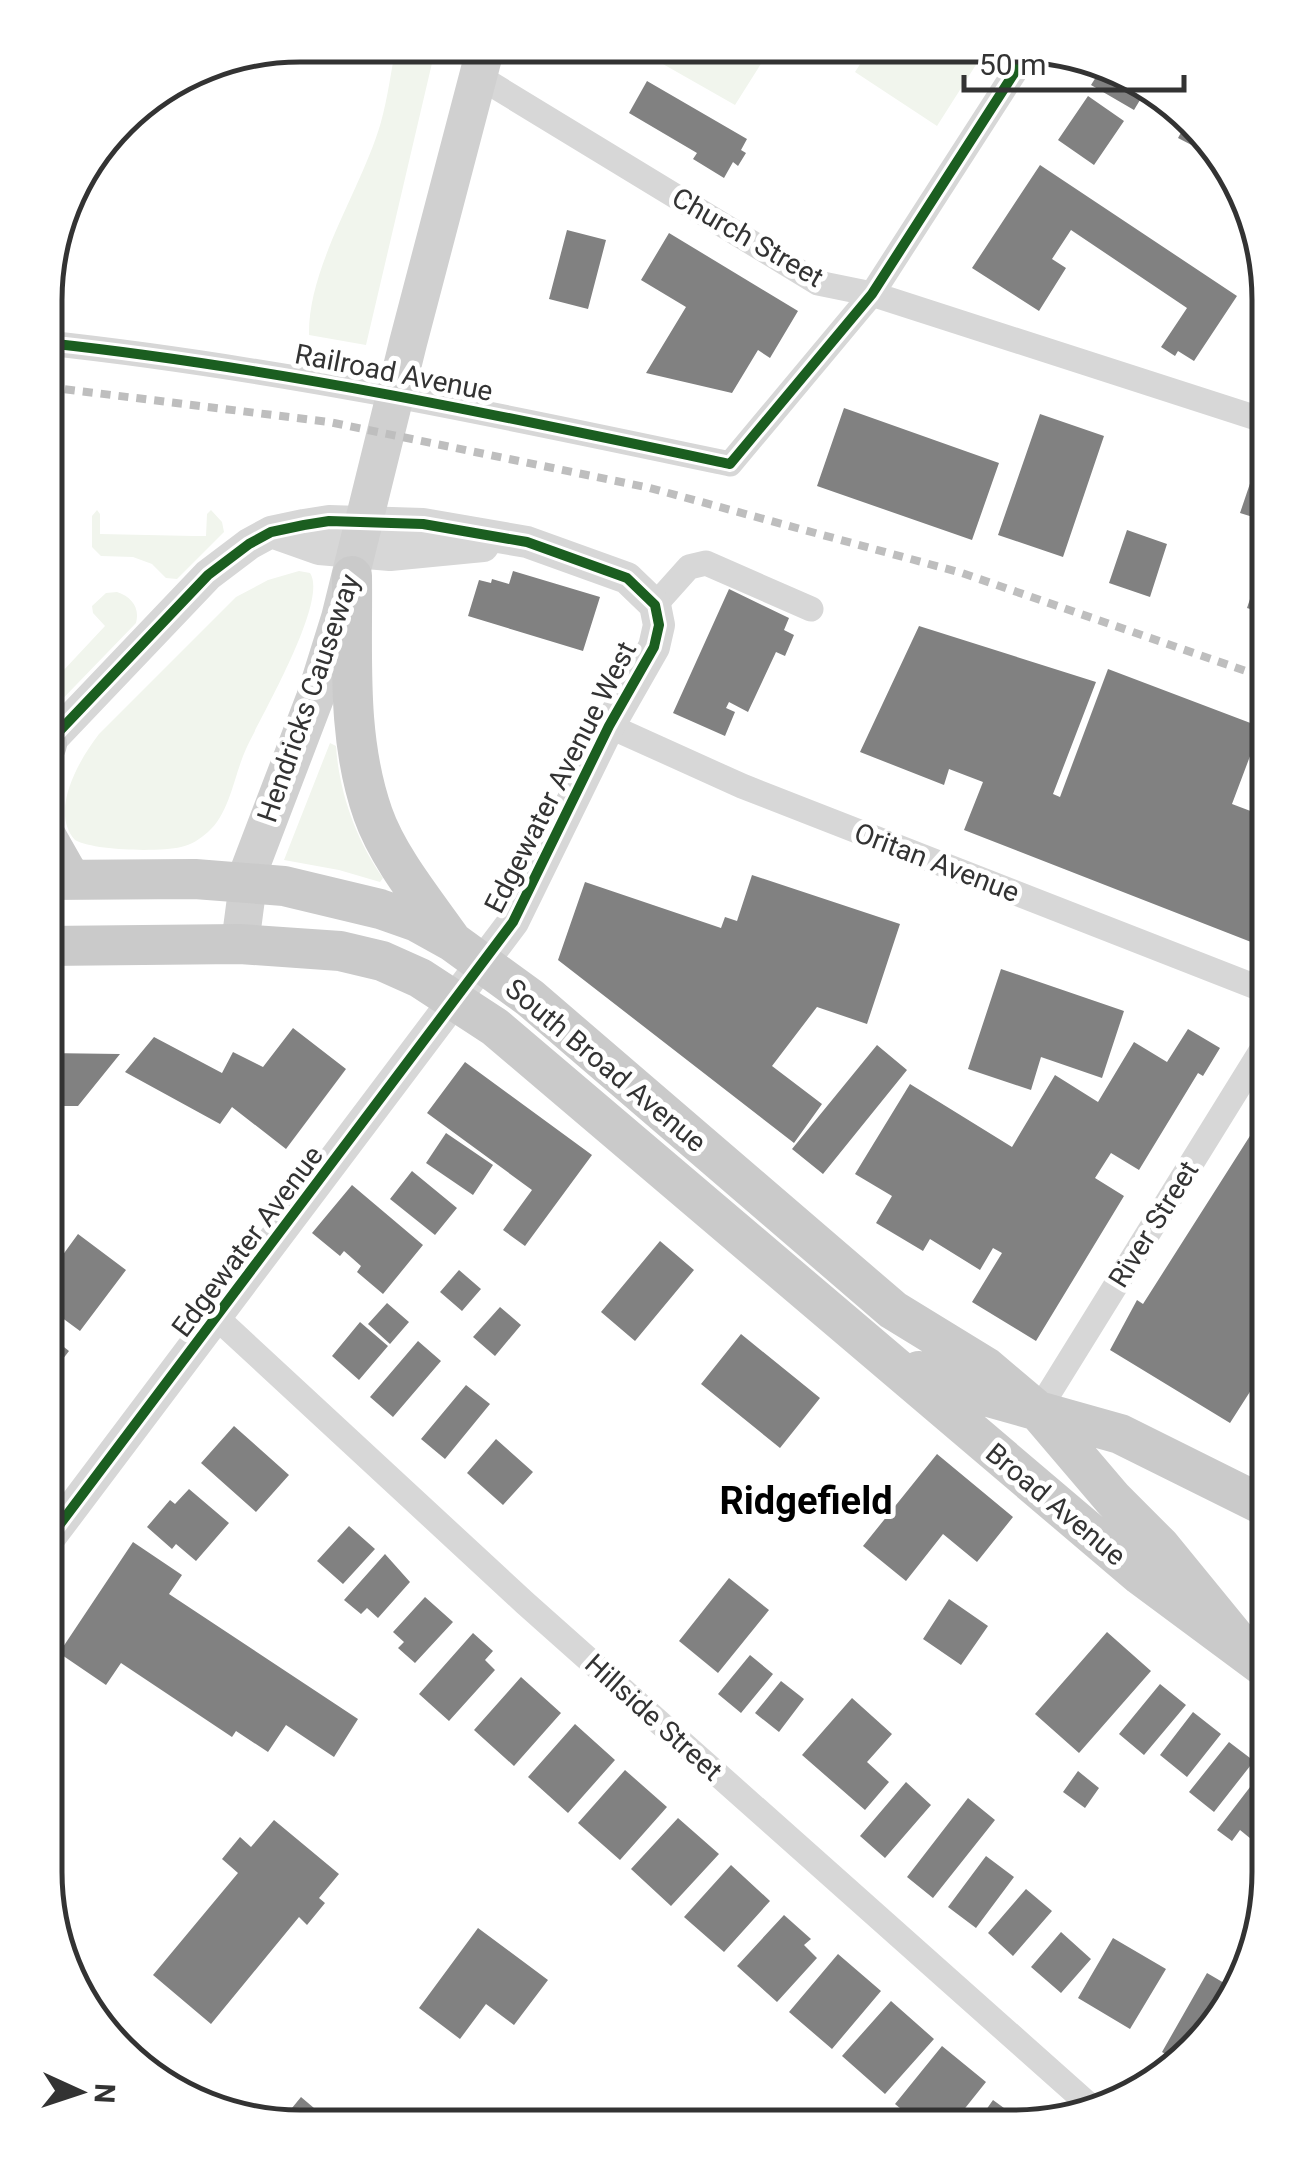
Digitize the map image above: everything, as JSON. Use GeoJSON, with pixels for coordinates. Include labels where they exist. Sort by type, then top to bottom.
{"type":"FeatureCollection","features":[{"type":"Feature","properties":{"kind":"main road","name":"Hendricks Causeway"},"geometry":{"type":"LineString","coordinates":[[240,944],[246,882],[320,684],[352,576],[482,62]]}},
{"type":"Feature","properties":{"kind":"main road"},"geometry":{"type":"LineString","coordinates":[[352,576],[353,732],[373,816],[408,877],[468,952]]}},
{"type":"Feature","properties":{"kind":"main road","name":"South Broad Avenue"},"geometry":{"type":"LineString","coordinates":[[62,880],[246,882],[310,890],[417,922],[468,952],[530,998],[893,1310],[986,1366],[1038,1411]]}},
{"type":"Feature","properties":{"kind":"main road","name":"South Broad Avenue"},"geometry":{"type":"LineString","coordinates":[[62,946],[240,944],[321,948],[402,969],[495,1027],[876,1348]]}},
{"type":"Feature","properties":{"kind":"main road"},"geometry":{"type":"LineString","coordinates":[[876,1348],[950,1385],[1131,1438],[1251,1499]]}},
{"type":"Feature","properties":{"kind":"main road","name":"Broad Avenue"},"geometry":{"type":"LineString","coordinates":[[876,1348],[1140,1574],[1251,1656]]}},
{"type":"Feature","properties":{"kind":"main road","name":"Broad Avenue"},"geometry":{"type":"LineString","coordinates":[[1038,1411],[1251,1653]]}},
{"type":"Feature","properties":{"kind":"street","name":"Church Street"},"geometry":{"type":"LineString","coordinates":[[484,62],[818,283],[872,294],[1252,416]]}},
{"type":"Feature","properties":{"kind":"street"},"geometry":{"type":"LineString","coordinates":[[872,294],[1021,63]]}},
{"type":"Feature","properties":{"kind":"street","name":"Railroad Avenue"},"geometry":{"type":"LineString","coordinates":[[62,345],[371,389],[730,464],[872,294]]}},
{"type":"Feature","properties":{"kind":"street"},"geometry":{"type":"LineString","coordinates":[[62,729],[208,575],[271,532],[329,522],[398,522],[527,542],[627,578],[655,605],[689,567],[706,563],[812,609]]}},
{"type":"Feature","properties":{"kind":"street","name":"Edgewater Avenue West"},"geometry":{"type":"LineString","coordinates":[[468,952],[513,922],[609,726],[654,648],[659,624],[655,605]]}},
{"type":"Feature","properties":{"kind":"street","name":"Oritan Avenue"},"geometry":{"type":"LineString","coordinates":[[609,726],[742,786],[1252,985]]}},
{"type":"Feature","properties":{"kind":"street","name":"Edgewater Avenue"},"geometry":{"type":"LineString","coordinates":[[62,1523],[457,1000],[468,952]]}},
{"type":"Feature","properties":{"kind":"street","name":"River Street"},"geometry":{"type":"LineString","coordinates":[[1038,1411],[1252,1066]]}},
{"type":"Feature","properties":{"kind":"street","name":"Hillside Street"},"geometry":{"type":"LineString","coordinates":[[217,1318],[524,1603],[1082,2099]]}},
{"type":"Feature","properties":{"kind":"shaded area"},"geometry":{"type":"Polygon","coordinates":[[[393,62],[432,62],[366,345],[309,335],[317,282],[372,148],[393,62]]]}},
{"type":"Feature","properties":{"kind":"shaded area"},"geometry":{"type":"Polygon","coordinates":[[[659,62],[762,62],[735,105],[659,62]]]}},
{"type":"Feature","properties":{"kind":"shaded area"},"geometry":{"type":"Polygon","coordinates":[[[862,62],[978,62],[937,126],[855,72],[862,62]]]}},
{"type":"Feature","properties":{"kind":"shaded area"},"geometry":{"type":"Polygon","coordinates":[[[97,510],[100,534],[206,536],[207,514],[211,510],[222,522],[224,532],[177,579],[166,578],[152,564],[133,557],[101,556],[92,547],[92,516],[97,510]]]}},
{"type":"Feature","properties":{"kind":"shaded area"},"geometry":{"type":"Polygon","coordinates":[[[299,571],[310,573],[313,587],[302,633],[215,824],[195,841],[171,849],[112,848],[75,840],[65,815],[66,801],[76,771],[99,734],[236,597],[268,580],[299,571]]]}},
{"type":"Feature","properties":{"kind":"shaded area"},"geometry":{"type":"Polygon","coordinates":[[[117,592],[134,604],[136,623],[62,699],[62,672],[105,626],[92,606],[106,593],[117,592]]]}},
{"type":"Feature","properties":{"kind":"shaded area"},"geometry":{"type":"Polygon","coordinates":[[[330,743],[336,746],[350,815],[383,878],[380,882],[284,860],[330,743]]]}},
{"type":"Feature","properties":{"kind":"building"},"geometry":{"type":"Polygon","coordinates":[[[1095,78],[1140,99],[1134,110],[1091,85],[1095,78]]]}},
{"type":"Feature","properties":{"kind":"building"},"geometry":{"type":"Polygon","coordinates":[[[647,81],[747,139],[741,150],[746,153],[738,166],[733,162],[724,178],[693,159],[697,153],[629,113],[647,81]]]}},
{"type":"Feature","properties":{"kind":"building"},"geometry":{"type":"Polygon","coordinates":[[[1088,96],[1124,121],[1094,165],[1058,140],[1088,96]]]}},
{"type":"Feature","properties":{"kind":"building"},"geometry":{"type":"Polygon","coordinates":[[[1182,132],[1194,146],[1178,138],[1182,132]]]}},
{"type":"Feature","properties":{"kind":"building"},"geometry":{"type":"Polygon","coordinates":[[[1040,165],[1237,296],[1194,361],[1161,347],[1187,308],[1071,230],[1052,259],[1066,268],[1039,311],[972,268],[1040,165]]]}},
{"type":"Feature","properties":{"kind":"building"},"geometry":{"type":"Polygon","coordinates":[[[567,230],[606,240],[588,309],[549,299],[567,230]]]}},
{"type":"Feature","properties":{"kind":"building"},"geometry":{"type":"Polygon","coordinates":[[[669,233],[798,311],[770,358],[758,350],[732,393],[646,373],[686,307],[641,280],[669,233]]]}},
{"type":"Feature","properties":{"kind":"building"},"geometry":{"type":"Polygon","coordinates":[[[844,408],[999,463],[972,540],[817,486],[844,408]]]}},
{"type":"Feature","properties":{"kind":"building"},"geometry":{"type":"Polygon","coordinates":[[[1040,414],[1104,436],[1063,557],[998,535],[1040,414]]]}},
{"type":"Feature","properties":{"kind":"building"},"geometry":{"type":"Polygon","coordinates":[[[1252,478],[1252,517],[1240,513],[1252,478]]]}},
{"type":"Feature","properties":{"kind":"building"},"geometry":{"type":"Polygon","coordinates":[[[1127,530],[1167,544],[1150,597],[1109,583],[1127,530]]]}},
{"type":"Feature","properties":{"kind":"building"},"geometry":{"type":"Polygon","coordinates":[[[513,571],[600,597],[583,651],[468,616],[479,580],[509,584],[513,571]]]}},
{"type":"Feature","properties":{"kind":"building"},"geometry":{"type":"Polygon","coordinates":[[[729,589],[789,618],[784,630],[794,635],[785,656],[776,652],[748,712],[729,702],[726,708],[735,712],[725,736],[673,713],[729,589]]]}},
{"type":"Feature","properties":{"kind":"building"},"geometry":{"type":"Polygon","coordinates":[[[919,626],[1096,682],[1053,794],[1060,797],[1108,669],[1252,723],[1252,752],[1232,804],[1252,811],[1252,942],[964,830],[983,782],[949,769],[944,785],[860,752],[919,626]]]}},
{"type":"Feature","properties":{"kind":"building"},"geometry":{"type":"Polygon","coordinates":[[[752,875],[900,924],[867,1024],[817,1007],[772,1066],[822,1104],[794,1143],[558,960],[585,882],[721,928],[725,917],[737,921],[752,875]]]}},
{"type":"Feature","properties":{"kind":"building"},"geometry":{"type":"Polygon","coordinates":[[[1001,969],[1124,1011],[1102,1078],[1041,1057],[1031,1090],[968,1069],[1001,969]]]}},
{"type":"Feature","properties":{"kind":"building"},"geometry":{"type":"Polygon","coordinates":[[[293,1028],[346,1069],[286,1149],[232,1107],[220,1124],[125,1072],[154,1037],[222,1073],[233,1052],[263,1067],[293,1028]]]}},
{"type":"Feature","properties":{"kind":"building"},"geometry":{"type":"Polygon","coordinates":[[[1188,1029],[1220,1048],[1203,1076],[1198,1073],[1139,1170],[1111,1153],[1095,1178],[1124,1196],[1036,1341],[972,1302],[1002,1253],[993,1248],[980,1270],[930,1239],[923,1251],[876,1223],[892,1196],[855,1174],[910,1084],[1012,1147],[1055,1075],[1098,1102],[1134,1042],[1167,1062],[1188,1029]]]}},
{"type":"Feature","properties":{"kind":"building"},"geometry":{"type":"Polygon","coordinates":[[[877,1045],[907,1070],[823,1174],[792,1149],[877,1045]]]}},
{"type":"Feature","properties":{"kind":"building"},"geometry":{"type":"Polygon","coordinates":[[[62,1053],[120,1054],[78,1106],[62,1106],[62,1053]]]}},
{"type":"Feature","properties":{"kind":"building"},"geometry":{"type":"Polygon","coordinates":[[[465,1062],[592,1155],[525,1246],[503,1230],[532,1190],[427,1113],[465,1062]]]}},
{"type":"Feature","properties":{"kind":"building"},"geometry":{"type":"Polygon","coordinates":[[[446,1133],[493,1165],[473,1195],[426,1163],[446,1133]]]}},
{"type":"Feature","properties":{"kind":"building"},"geometry":{"type":"Polygon","coordinates":[[[1251,1134],[1251,1390],[1230,1423],[1110,1350],[1137,1300],[1143,1304],[1251,1134]]]}},
{"type":"Feature","properties":{"kind":"building"},"geometry":{"type":"Polygon","coordinates":[[[412,1171],[457,1208],[435,1235],[390,1199],[412,1171]]]}},
{"type":"Feature","properties":{"kind":"building"},"geometry":{"type":"Polygon","coordinates":[[[352,1185],[423,1245],[383,1294],[357,1272],[361,1266],[344,1251],[340,1256],[312,1233],[352,1185]]]}},
{"type":"Feature","properties":{"kind":"building"},"geometry":{"type":"Polygon","coordinates":[[[78,1234],[126,1270],[80,1331],[62,1318],[62,1256],[78,1234]]]}},
{"type":"Feature","properties":{"kind":"building"},"geometry":{"type":"Polygon","coordinates":[[[660,1241],[694,1270],[635,1341],[601,1312],[660,1241]]]}},
{"type":"Feature","properties":{"kind":"building"},"geometry":{"type":"Polygon","coordinates":[[[459,1270],[481,1289],[462,1311],[440,1292],[459,1270]]]}},
{"type":"Feature","properties":{"kind":"building"},"geometry":{"type":"Polygon","coordinates":[[[387,1303],[409,1322],[390,1344],[368,1324],[387,1303]]]}},
{"type":"Feature","properties":{"kind":"building"},"geometry":{"type":"Polygon","coordinates":[[[500,1307],[521,1325],[495,1356],[473,1337],[500,1307]]]}},
{"type":"Feature","properties":{"kind":"building"},"geometry":{"type":"Polygon","coordinates":[[[360,1322],[388,1346],[359,1380],[332,1356],[360,1322]]]}},
{"type":"Feature","properties":{"kind":"building"},"geometry":{"type":"Polygon","coordinates":[[[741,1334],[820,1398],[780,1448],[701,1384],[741,1334]]]}},
{"type":"Feature","properties":{"kind":"building"},"geometry":{"type":"Polygon","coordinates":[[[418,1341],[441,1361],[393,1417],[370,1397],[418,1341]]]}},
{"type":"Feature","properties":{"kind":"building"},"geometry":{"type":"Polygon","coordinates":[[[466,1385],[490,1404],[445,1459],[421,1439],[466,1385]]]}},
{"type":"Feature","properties":{"kind":"building"},"geometry":{"type":"Polygon","coordinates":[[[234,1426],[289,1475],[256,1512],[201,1463],[234,1426]]]}},
{"type":"Feature","properties":{"kind":"building"},"geometry":{"type":"Polygon","coordinates":[[[496,1439],[533,1472],[503,1505],[467,1473],[496,1439]]]}},
{"type":"Feature","properties":{"kind":"building"},"geometry":{"type":"Polygon","coordinates":[[[937,1454],[1013,1517],[977,1562],[943,1534],[906,1581],[863,1546],[937,1454]]]}},
{"type":"Feature","properties":{"kind":"building"},"geometry":{"type":"Polygon","coordinates":[[[189,1489],[229,1523],[196,1561],[176,1544],[172,1549],[147,1527],[170,1500],[175,1504],[189,1489]]]}},
{"type":"Feature","properties":{"kind":"building"},"geometry":{"type":"Polygon","coordinates":[[[349,1526],[375,1549],[343,1584],[317,1561],[349,1526]]]}},
{"type":"Feature","properties":{"kind":"building"},"geometry":{"type":"Polygon","coordinates":[[[133,1542],[182,1575],[169,1594],[358,1719],[334,1757],[286,1725],[268,1752],[236,1731],[232,1737],[121,1663],[106,1685],[62,1655],[62,1648],[133,1542]]]}},
{"type":"Feature","properties":{"kind":"building"},"geometry":{"type":"Polygon","coordinates":[[[385,1554],[410,1582],[378,1618],[367,1608],[361,1614],[344,1600],[385,1554]]]}},
{"type":"Feature","properties":{"kind":"building"},"geometry":{"type":"Polygon","coordinates":[[[729,1578],[769,1610],[718,1673],[679,1641],[729,1578]]]}},
{"type":"Feature","properties":{"kind":"building"},"geometry":{"type":"Polygon","coordinates":[[[425,1597],[453,1622],[415,1663],[398,1648],[404,1642],[393,1632],[425,1597]]]}},
{"type":"Feature","properties":{"kind":"building"},"geometry":{"type":"Polygon","coordinates":[[[949,1599],[988,1626],[961,1665],[923,1639],[949,1599]]]}},
{"type":"Feature","properties":{"kind":"building"},"geometry":{"type":"Polygon","coordinates":[[[1107,1632],[1151,1671],[1079,1753],[1035,1714],[1107,1632]]]}},
{"type":"Feature","properties":{"kind":"building"},"geometry":{"type":"Polygon","coordinates":[[[473,1633],[493,1651],[485,1660],[495,1670],[449,1721],[419,1694],[473,1633]]]}},
{"type":"Feature","properties":{"kind":"building"},"geometry":{"type":"Polygon","coordinates":[[[750,1655],[773,1674],[741,1713],[718,1694],[750,1655]]]}},
{"type":"Feature","properties":{"kind":"building"},"geometry":{"type":"Polygon","coordinates":[[[521,1677],[561,1713],[514,1766],[474,1730],[521,1677]]]}},
{"type":"Feature","properties":{"kind":"building"},"geometry":{"type":"Polygon","coordinates":[[[781,1681],[804,1699],[779,1732],[755,1713],[781,1681]]]}},
{"type":"Feature","properties":{"kind":"building"},"geometry":{"type":"Polygon","coordinates":[[[1160,1684],[1186,1705],[1144,1755],[1119,1734],[1160,1684]]]}},
{"type":"Feature","properties":{"kind":"building"},"geometry":{"type":"Polygon","coordinates":[[[852,1698],[892,1734],[867,1762],[889,1782],[865,1810],[802,1755],[852,1698]]]}},
{"type":"Feature","properties":{"kind":"building"},"geometry":{"type":"Polygon","coordinates":[[[1193,1712],[1221,1734],[1187,1777],[1160,1755],[1193,1712]]]}},
{"type":"Feature","properties":{"kind":"building"},"geometry":{"type":"Polygon","coordinates":[[[575,1724],[615,1760],[568,1813],[528,1777],[575,1724]]]}},
{"type":"Feature","properties":{"kind":"building"},"geometry":{"type":"Polygon","coordinates":[[[1229,1742],[1251,1759],[1251,1765],[1214,1812],[1189,1792],[1229,1742]]]}},
{"type":"Feature","properties":{"kind":"building"},"geometry":{"type":"Polygon","coordinates":[[[625,1770],[667,1807],[620,1860],[578,1823],[625,1770]]]}},
{"type":"Feature","properties":{"kind":"building"},"geometry":{"type":"Polygon","coordinates":[[[1078,1771],[1099,1788],[1085,1808],[1063,1792],[1078,1771]]]}},
{"type":"Feature","properties":{"kind":"building"},"geometry":{"type":"Polygon","coordinates":[[[906,1782],[931,1805],[885,1858],[860,1836],[906,1782]]]}},
{"type":"Feature","properties":{"kind":"building"},"geometry":{"type":"Polygon","coordinates":[[[1251,1786],[1251,1839],[1240,1830],[1232,1841],[1217,1830],[1251,1786]]]}},
{"type":"Feature","properties":{"kind":"building"},"geometry":{"type":"Polygon","coordinates":[[[968,1798],[995,1820],[933,1898],[907,1877],[968,1798]]]}},
{"type":"Feature","properties":{"kind":"building"},"geometry":{"type":"Polygon","coordinates":[[[678,1818],[719,1854],[671,1906],[631,1869],[678,1818]]]}},
{"type":"Feature","properties":{"kind":"building"},"geometry":{"type":"Polygon","coordinates":[[[274,1820],[339,1874],[319,1898],[325,1903],[307,1925],[299,1917],[211,2024],[153,1975],[238,1873],[222,1859],[240,1837],[251,1847],[274,1820]]]}},
{"type":"Feature","properties":{"kind":"building"},"geometry":{"type":"Polygon","coordinates":[[[986,1856],[1014,1877],[976,1928],[948,1907],[986,1856]]]}},
{"type":"Feature","properties":{"kind":"building"},"geometry":{"type":"Polygon","coordinates":[[[731,1865],[770,1901],[724,1952],[684,1917],[731,1865]]]}},
{"type":"Feature","properties":{"kind":"building"},"geometry":{"type":"Polygon","coordinates":[[[1026,1889],[1052,1911],[1013,1956],[988,1933],[1026,1889]]]}},
{"type":"Feature","properties":{"kind":"building"},"geometry":{"type":"Polygon","coordinates":[[[784,1915],[811,1939],[804,1945],[817,1958],[777,2002],[737,1966],[784,1915]]]}},
{"type":"Feature","properties":{"kind":"building"},"geometry":{"type":"Polygon","coordinates":[[[478,1928],[548,1980],[514,2025],[486,2004],[460,2039],[419,2008],[478,1928]]]}},
{"type":"Feature","properties":{"kind":"building"},"geometry":{"type":"Polygon","coordinates":[[[1061,1932],[1091,1959],[1061,1993],[1031,1967],[1061,1932]]]}},
{"type":"Feature","properties":{"kind":"building"},"geometry":{"type":"Polygon","coordinates":[[[1113,1938],[1166,1969],[1130,2029],[1078,1998],[1113,1938]]]}},
{"type":"Feature","properties":{"kind":"building"},"geometry":{"type":"Polygon","coordinates":[[[838,1954],[881,1991],[832,2049],[789,2012],[838,1954]]]}},
{"type":"Feature","properties":{"kind":"building"},"geometry":{"type":"Polygon","coordinates":[[[1207,1973],[1224,1983],[1182,2040],[1165,2054],[1162,2052],[1207,1973]]]}},
{"type":"Feature","properties":{"kind":"building"},"geometry":{"type":"Polygon","coordinates":[[[891,2001],[934,2039],[885,2094],[842,2056],[891,2001]]]}},
{"type":"Feature","properties":{"kind":"building"},"geometry":{"type":"Polygon","coordinates":[[[942,2046],[986,2082],[964,2110],[902,2110],[895,2104],[942,2046]]]}},
{"type":"Feature","properties":{"kind":"building"},"geometry":{"type":"Polygon","coordinates":[[[301,2097],[316,2110],[300,2110],[291,2109],[301,2097]]]}},
{"type":"Feature","properties":{"kind":"building"},"geometry":{"type":"Polygon","coordinates":[[[993,2100],[1007,2110],[986,2110],[993,2100]]]}},
{"type":"Feature","properties":{"kind":"railway"},"geometry":{"type":"LineString","coordinates":[[62,389],[329,422],[650,488],[962,573],[1252,673]]}},
{"type":"Feature","properties":{"kind":"cycle path"},"geometry":{"type":"LineString","coordinates":[[62,345],[305,380],[730,464],[872,294],[1021,63]]}},
{"type":"Feature","properties":{"kind":"cycle path"},"geometry":{"type":"LineString","coordinates":[[62,728],[208,575],[271,532],[329,521],[423,524],[527,542],[627,578],[655,605],[659,625],[654,647],[609,726],[513,922],[62,1521]]}},
{"type":"Feature","properties":{"kind":"district","name":"Ridgefield"},"geometry":{"type":"Point","coordinates":[806,1501]}}]}
